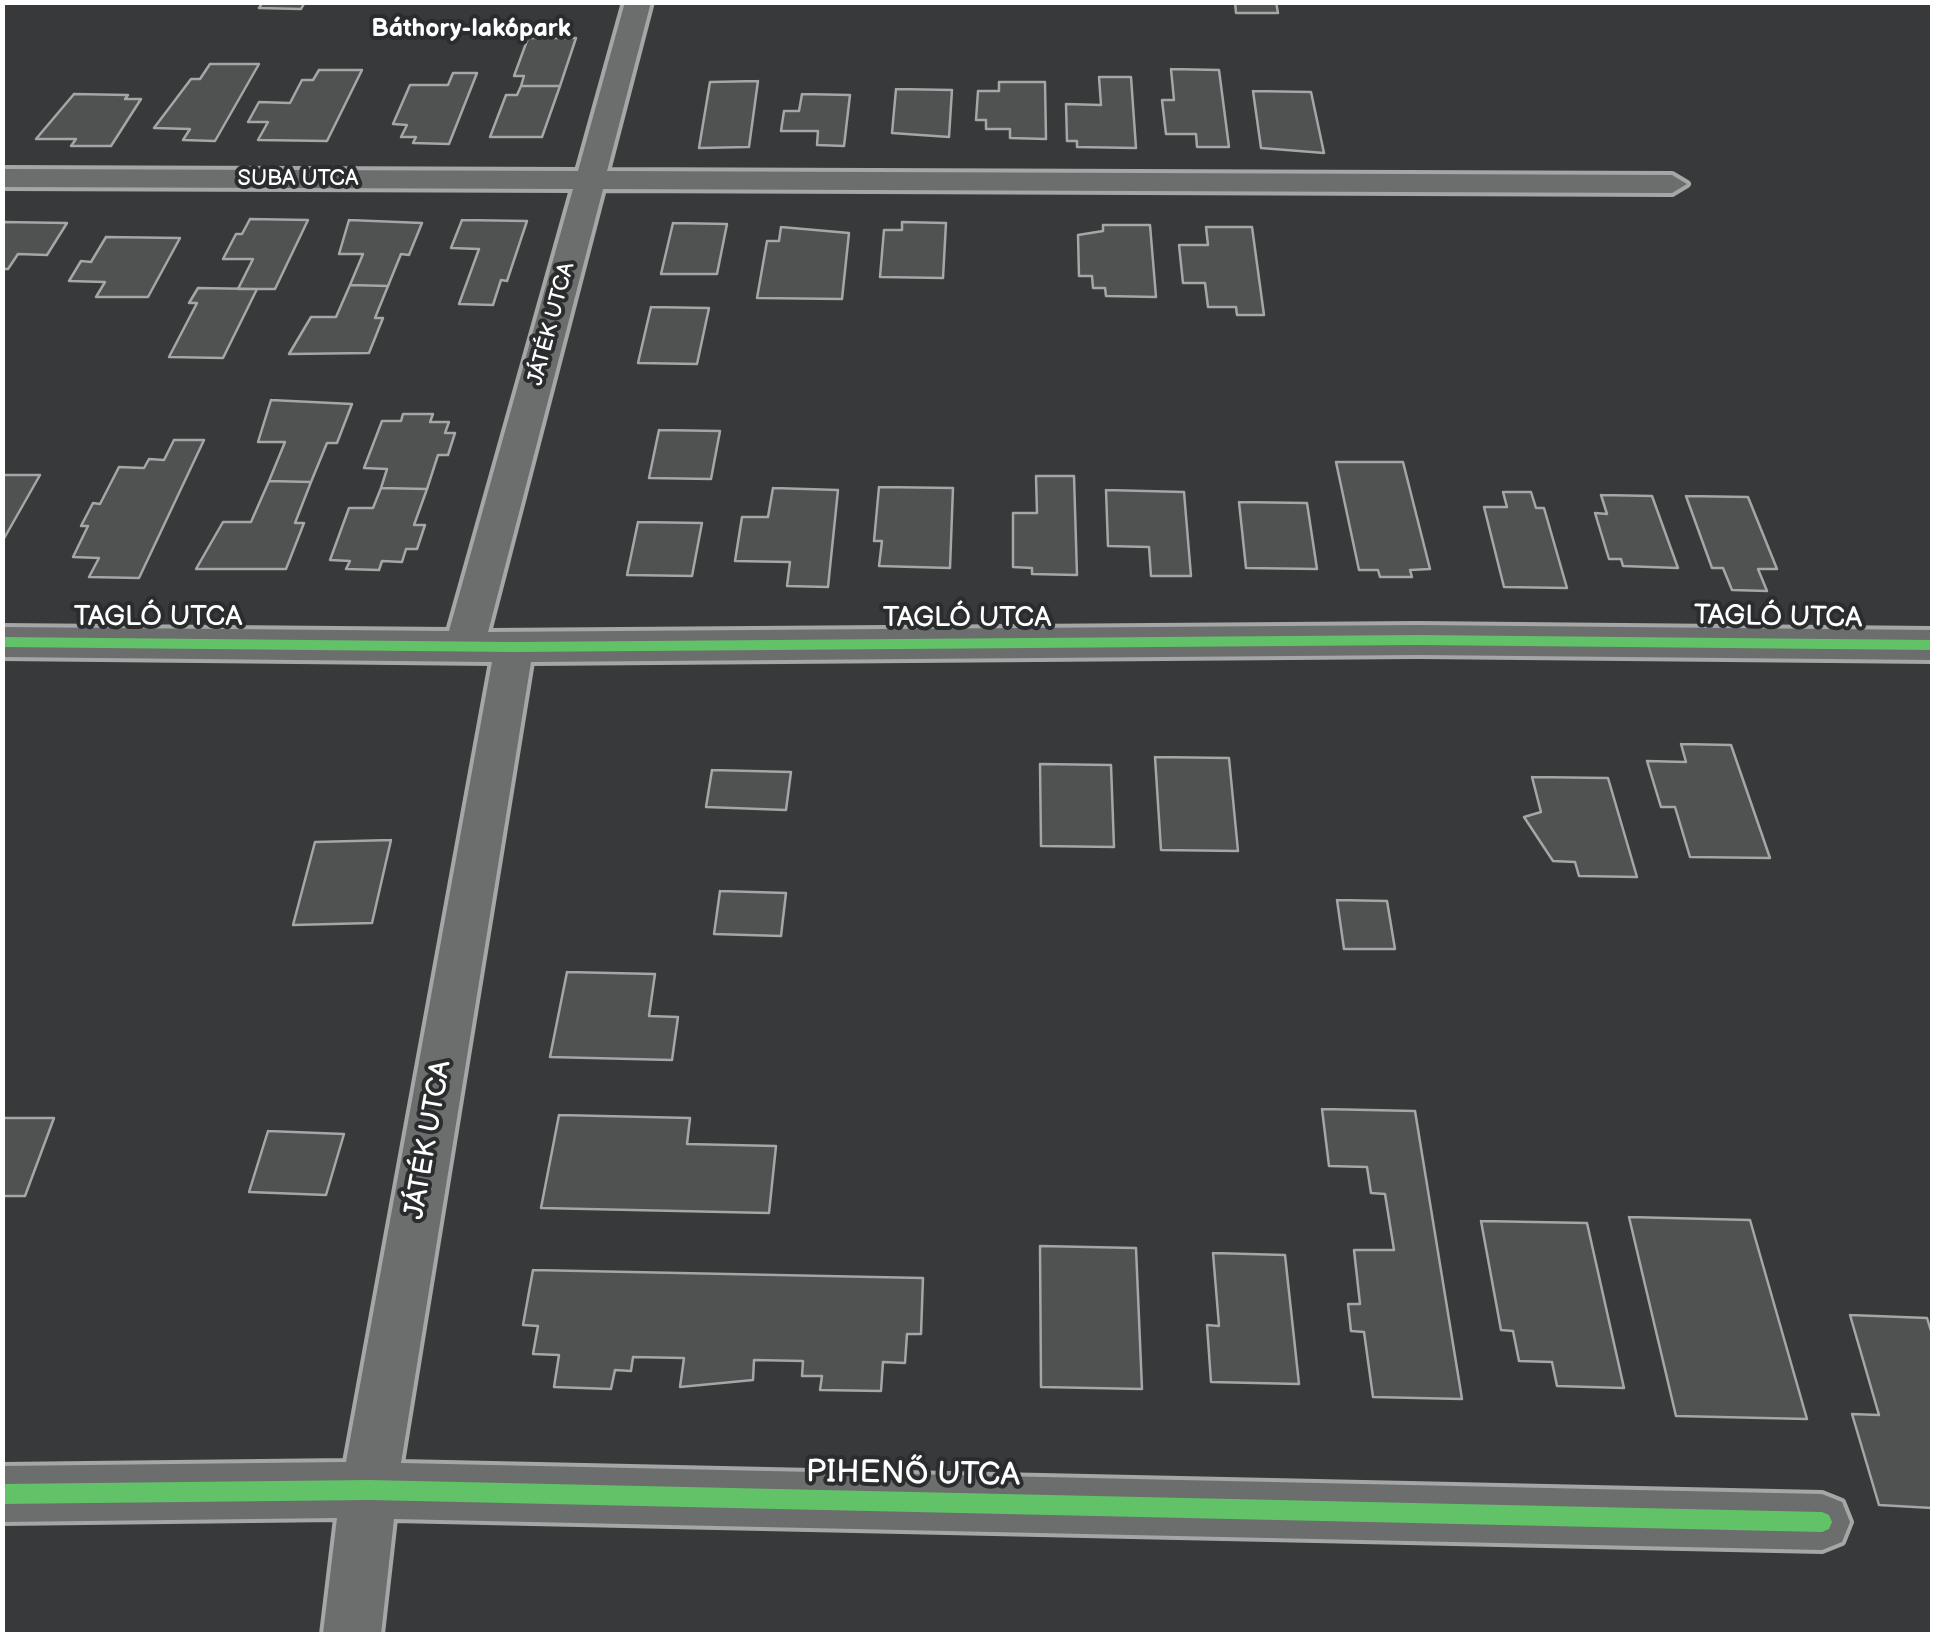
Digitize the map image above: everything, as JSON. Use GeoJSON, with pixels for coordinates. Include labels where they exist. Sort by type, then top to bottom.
{"type":"FeatureCollection","features":[{"type":"Feature","properties":{"kind":"street","name":"JÁTÉK UTCA"},"geometry":{"type":"LineString","coordinates":[[465,645],[638,2]]}},
{"type":"Feature","properties":{"kind":"street","name":"SUBA UTCA"},"geometry":{"type":"LineString","coordinates":[[4,178],[1672,184]]}},
{"type":"Feature","properties":{"kind":"street","name":"TAGLÓ UTCA"},"geometry":{"type":"LineString","coordinates":[[2,642],[514,647],[1418,640],[1932,645]]}},
{"type":"Feature","properties":{"kind":"street","name":"JÁTÉK UTCA"},"geometry":{"type":"LineString","coordinates":[[352,1634],[369,1490],[514,647]]}},
{"type":"Feature","properties":{"kind":"street","name":"PIHENŐ UTCA"},"geometry":{"type":"LineString","coordinates":[[2,1494],[369,1490],[1822,1522]]}},
{"type":"Feature","properties":{"kind":"building"},"geometry":{"type":"Polygon","coordinates":[[[263,2],[305,2],[301,9],[259,8],[263,2]]]}},
{"type":"Feature","properties":{"kind":"building"},"geometry":{"type":"Polygon","coordinates":[[[1235,2],[1276,2],[1278,13],[1236,13],[1235,2]]]}},
{"type":"Feature","properties":{"kind":"building"},"geometry":{"type":"Polygon","coordinates":[[[528,38],[576,38],[560,86],[521,86],[524,76],[514,76],[528,38]]]}},
{"type":"Feature","properties":{"kind":"building"},"geometry":{"type":"Polygon","coordinates":[[[210,64],[259,64],[215,141],[183,140],[190,129],[154,128],[191,79],[200,79],[210,64]]]}},
{"type":"Feature","properties":{"kind":"building"},"geometry":{"type":"Polygon","coordinates":[[[1171,69],[1219,70],[1229,147],[1197,147],[1196,134],[1166,134],[1162,100],[1174,100],[1171,69]]]}},
{"type":"Feature","properties":{"kind":"building"},"geometry":{"type":"Polygon","coordinates":[[[319,70],[362,70],[327,141],[258,140],[268,122],[248,122],[259,102],[290,103],[302,80],[313,80],[319,70]]]}},
{"type":"Feature","properties":{"kind":"building"},"geometry":{"type":"Polygon","coordinates":[[[453,73],[477,73],[449,144],[413,143],[416,137],[401,137],[407,125],[393,124],[410,85],[448,85],[453,73]]]}},
{"type":"Feature","properties":{"kind":"building"},"geometry":{"type":"Polygon","coordinates":[[[1099,77],[1131,77],[1136,148],[1077,147],[1077,141],[1067,141],[1066,104],[1101,105],[1099,77]]]}},
{"type":"Feature","properties":{"kind":"building"},"geometry":{"type":"Polygon","coordinates":[[[758,81],[749,147],[699,148],[710,82],[758,81]]]}},
{"type":"Feature","properties":{"kind":"building"},"geometry":{"type":"Polygon","coordinates":[[[999,82],[1045,82],[1046,139],[1010,138],[1010,129],[986,129],[986,120],[976,120],[978,91],[999,91],[999,82]]]}},
{"type":"Feature","properties":{"kind":"building"},"geometry":{"type":"Polygon","coordinates":[[[521,86],[560,86],[542,137],[490,137],[506,95],[517,95],[521,86]]]}},
{"type":"Feature","properties":{"kind":"building"},"geometry":{"type":"Polygon","coordinates":[[[896,89],[952,90],[949,137],[892,133],[896,89]]]}},
{"type":"Feature","properties":{"kind":"building"},"geometry":{"type":"Polygon","coordinates":[[[1253,91],[1311,92],[1324,153],[1261,148],[1253,91]]]}},
{"type":"Feature","properties":{"kind":"building"},"geometry":{"type":"Polygon","coordinates":[[[74,94],[128,95],[125,99],[141,99],[111,146],[71,146],[76,139],[36,139],[74,94]]]}},
{"type":"Feature","properties":{"kind":"building"},"geometry":{"type":"Polygon","coordinates":[[[802,94],[850,95],[844,146],[817,145],[818,131],[781,131],[784,111],[799,111],[802,94]]]}},
{"type":"Feature","properties":{"kind":"building"},"geometry":{"type":"Polygon","coordinates":[[[250,219],[308,220],[275,289],[238,289],[253,259],[223,259],[236,234],[242,234],[250,219]]]}},
{"type":"Feature","properties":{"kind":"building"},"geometry":{"type":"Polygon","coordinates":[[[349,220],[422,223],[409,255],[401,254],[388,286],[350,285],[363,254],[339,254],[349,220]]]}},
{"type":"Feature","properties":{"kind":"building"},"geometry":{"type":"Polygon","coordinates":[[[462,220],[527,221],[507,281],[501,280],[493,305],[459,304],[479,249],[451,248],[462,220]]]}},
{"type":"Feature","properties":{"kind":"building"},"geometry":{"type":"Polygon","coordinates":[[[2,222],[67,223],[47,255],[18,254],[8,269],[2,269],[2,222]]]}},
{"type":"Feature","properties":{"kind":"building"},"geometry":{"type":"Polygon","coordinates":[[[902,222],[946,223],[943,278],[880,277],[884,230],[902,230],[902,222]]]}},
{"type":"Feature","properties":{"kind":"building"},"geometry":{"type":"Polygon","coordinates":[[[673,223],[727,224],[717,274],[661,274],[673,223]]]}},
{"type":"Feature","properties":{"kind":"building"},"geometry":{"type":"Polygon","coordinates":[[[1103,225],[1150,225],[1156,297],[1106,296],[1105,288],[1093,288],[1092,276],[1079,276],[1078,235],[1103,231],[1103,225]]]}},
{"type":"Feature","properties":{"kind":"building"},"geometry":{"type":"Polygon","coordinates":[[[781,227],[849,233],[842,299],[757,298],[767,241],[779,241],[781,227]]]}},
{"type":"Feature","properties":{"kind":"building"},"geometry":{"type":"Polygon","coordinates":[[[1206,227],[1252,227],[1264,315],[1237,315],[1236,307],[1208,307],[1205,283],[1183,283],[1179,245],[1208,245],[1206,227]]]}},
{"type":"Feature","properties":{"kind":"building"},"geometry":{"type":"Polygon","coordinates":[[[106,237],[180,238],[148,297],[96,297],[105,282],[69,281],[81,261],[91,262],[106,237]]]}},
{"type":"Feature","properties":{"kind":"building"},"geometry":{"type":"Polygon","coordinates":[[[350,285],[388,286],[375,318],[383,318],[369,353],[289,354],[311,317],[336,317],[350,285]]]}},
{"type":"Feature","properties":{"kind":"building"},"geometry":{"type":"Polygon","coordinates":[[[198,288],[257,289],[223,358],[169,357],[197,303],[189,303],[198,288]]]}},
{"type":"Feature","properties":{"kind":"building"},"geometry":{"type":"Polygon","coordinates":[[[651,307],[709,308],[697,364],[638,363],[651,307]]]}},
{"type":"Feature","properties":{"kind":"building"},"geometry":{"type":"Polygon","coordinates":[[[271,400],[352,404],[337,443],[327,443],[311,482],[269,481],[285,442],[258,442],[271,400]]]}},
{"type":"Feature","properties":{"kind":"building"},"geometry":{"type":"Polygon","coordinates":[[[403,414],[433,414],[430,422],[449,422],[445,433],[455,433],[448,455],[438,455],[427,489],[381,488],[387,469],[364,468],[382,421],[401,421],[403,414]]]}},
{"type":"Feature","properties":{"kind":"building"},"geometry":{"type":"Polygon","coordinates":[[[659,430],[720,431],[711,479],[649,478],[659,430]]]}},
{"type":"Feature","properties":{"kind":"building"},"geometry":{"type":"Polygon","coordinates":[[[174,440],[204,440],[139,578],[89,577],[99,558],[73,557],[88,526],[81,526],[93,503],[100,504],[119,467],[144,468],[149,459],[164,460],[174,440]]]}},
{"type":"Feature","properties":{"kind":"building"},"geometry":{"type":"Polygon","coordinates":[[[1336,462],[1403,462],[1430,569],[1410,570],[1412,577],[1380,577],[1378,570],[1359,570],[1336,462]]]}},
{"type":"Feature","properties":{"kind":"building"},"geometry":{"type":"Polygon","coordinates":[[[2,475],[40,475],[2,542],[2,475]]]}},
{"type":"Feature","properties":{"kind":"building"},"geometry":{"type":"Polygon","coordinates":[[[1036,476],[1074,476],[1077,575],[1032,574],[1032,568],[1013,567],[1013,513],[1037,513],[1036,476]]]}},
{"type":"Feature","properties":{"kind":"building"},"geometry":{"type":"Polygon","coordinates":[[[269,481],[311,482],[295,523],[304,523],[286,569],[196,569],[223,522],[251,522],[269,481]]]}},
{"type":"Feature","properties":{"kind":"building"},"geometry":{"type":"Polygon","coordinates":[[[879,487],[953,488],[950,568],[879,566],[882,541],[874,541],[879,487]]]}},
{"type":"Feature","properties":{"kind":"building"},"geometry":{"type":"Polygon","coordinates":[[[381,488],[427,489],[414,525],[425,525],[417,549],[406,549],[402,562],[382,561],[379,570],[346,569],[350,561],[330,560],[349,508],[373,508],[381,488]]]}},
{"type":"Feature","properties":{"kind":"building"},"geometry":{"type":"Polygon","coordinates":[[[773,488],[838,490],[828,587],[787,586],[790,562],[735,561],[742,517],[768,517],[773,488]]]}},
{"type":"Feature","properties":{"kind":"building"},"geometry":{"type":"Polygon","coordinates":[[[1106,490],[1184,492],[1191,576],[1151,576],[1149,547],[1108,546],[1106,490]]]}},
{"type":"Feature","properties":{"kind":"building"},"geometry":{"type":"Polygon","coordinates":[[[1503,492],[1531,492],[1536,508],[1544,508],[1567,588],[1504,587],[1484,507],[1507,507],[1503,492]]]}},
{"type":"Feature","properties":{"kind":"building"},"geometry":{"type":"Polygon","coordinates":[[[1601,495],[1652,496],[1678,568],[1623,566],[1621,559],[1609,559],[1595,513],[1607,514],[1601,495]]]}},
{"type":"Feature","properties":{"kind":"building"},"geometry":{"type":"Polygon","coordinates":[[[1686,496],[1748,497],[1777,569],[1758,569],[1767,591],[1732,590],[1723,568],[1712,568],[1686,496]]]}},
{"type":"Feature","properties":{"kind":"building"},"geometry":{"type":"Polygon","coordinates":[[[1239,502],[1307,503],[1317,569],[1246,568],[1239,502]]]}},
{"type":"Feature","properties":{"kind":"building"},"geometry":{"type":"Polygon","coordinates":[[[638,522],[702,523],[692,576],[627,575],[638,522]]]}},
{"type":"Feature","properties":{"kind":"building"},"geometry":{"type":"Polygon","coordinates":[[[1681,744],[1731,745],[1770,858],[1690,857],[1675,807],[1661,807],[1647,761],[1686,762],[1681,744]]]}},
{"type":"Feature","properties":{"kind":"building"},"geometry":{"type":"Polygon","coordinates":[[[1155,757],[1229,758],[1238,851],[1161,850],[1155,757]]]}},
{"type":"Feature","properties":{"kind":"building"},"geometry":{"type":"Polygon","coordinates":[[[1040,764],[1111,765],[1114,847],[1041,846],[1040,764]]]}},
{"type":"Feature","properties":{"kind":"building"},"geometry":{"type":"Polygon","coordinates":[[[712,770],[791,772],[786,810],[706,807],[712,770]]]}},
{"type":"Feature","properties":{"kind":"building"},"geometry":{"type":"Polygon","coordinates":[[[1532,777],[1608,778],[1637,877],[1579,876],[1575,862],[1553,861],[1524,817],[1541,812],[1532,777]]]}},
{"type":"Feature","properties":{"kind":"building"},"geometry":{"type":"Polygon","coordinates":[[[391,840],[372,923],[293,925],[315,842],[391,840]]]}},
{"type":"Feature","properties":{"kind":"building"},"geometry":{"type":"Polygon","coordinates":[[[720,891],[786,893],[781,936],[714,934],[720,891]]]}},
{"type":"Feature","properties":{"kind":"building"},"geometry":{"type":"Polygon","coordinates":[[[1337,900],[1387,901],[1395,949],[1344,949],[1337,900]]]}},
{"type":"Feature","properties":{"kind":"building"},"geometry":{"type":"Polygon","coordinates":[[[567,972],[655,974],[649,1016],[678,1017],[672,1060],[550,1057],[567,972]]]}},
{"type":"Feature","properties":{"kind":"building"},"geometry":{"type":"Polygon","coordinates":[[[1322,1109],[1415,1111],[1462,1399],[1373,1397],[1364,1332],[1351,1331],[1348,1304],[1360,1304],[1354,1250],[1394,1250],[1385,1194],[1371,1193],[1367,1167],[1329,1166],[1322,1109]]]}},
{"type":"Feature","properties":{"kind":"building"},"geometry":{"type":"Polygon","coordinates":[[[559,1115],[690,1118],[687,1144],[776,1146],[769,1213],[541,1208],[559,1115]]]}},
{"type":"Feature","properties":{"kind":"building"},"geometry":{"type":"Polygon","coordinates":[[[2,1118],[54,1118],[25,1196],[2,1196],[2,1118]]]}},
{"type":"Feature","properties":{"kind":"building"},"geometry":{"type":"Polygon","coordinates":[[[268,1131],[344,1134],[326,1195],[249,1192],[268,1131]]]}},
{"type":"Feature","properties":{"kind":"building"},"geometry":{"type":"Polygon","coordinates":[[[1629,1217],[1750,1220],[1807,1419],[1676,1416],[1629,1217]]]}},
{"type":"Feature","properties":{"kind":"building"},"geometry":{"type":"Polygon","coordinates":[[[1481,1221],[1587,1223],[1624,1388],[1557,1386],[1552,1362],[1519,1361],[1513,1331],[1501,1330],[1481,1221]]]}},
{"type":"Feature","properties":{"kind":"building"},"geometry":{"type":"Polygon","coordinates":[[[1040,1246],[1136,1248],[1142,1389],[1041,1387],[1040,1246]]]}},
{"type":"Feature","properties":{"kind":"building"},"geometry":{"type":"Polygon","coordinates":[[[1213,1253],[1285,1255],[1299,1384],[1211,1382],[1207,1325],[1219,1326],[1213,1253]]]}},
{"type":"Feature","properties":{"kind":"building"},"geometry":{"type":"Polygon","coordinates":[[[533,1270],[923,1278],[921,1334],[907,1334],[905,1363],[883,1362],[881,1391],[820,1390],[822,1376],[802,1376],[803,1361],[754,1360],[753,1380],[680,1387],[684,1358],[633,1357],[631,1371],[615,1370],[611,1389],[554,1387],[559,1355],[533,1354],[538,1326],[523,1325],[533,1270]]]}},
{"type":"Feature","properties":{"kind":"building"},"geometry":{"type":"Polygon","coordinates":[[[1850,1315],[1927,1318],[1932,1334],[1932,1508],[1879,1505],[1852,1414],[1879,1415],[1850,1315]]]}},
{"type":"Feature","properties":{"kind":"cycle path"},"geometry":{"type":"LineString","coordinates":[[2,642],[514,647],[1418,640],[1932,645]]}},
{"type":"Feature","properties":{"kind":"cycle path"},"geometry":{"type":"LineString","coordinates":[[2,1494],[369,1490],[1822,1522]]}},
{"type":"Feature","properties":{"kind":"district","name":"Báthory-lakópark"},"geometry":{"type":"Point","coordinates":[471,30]}}]}
